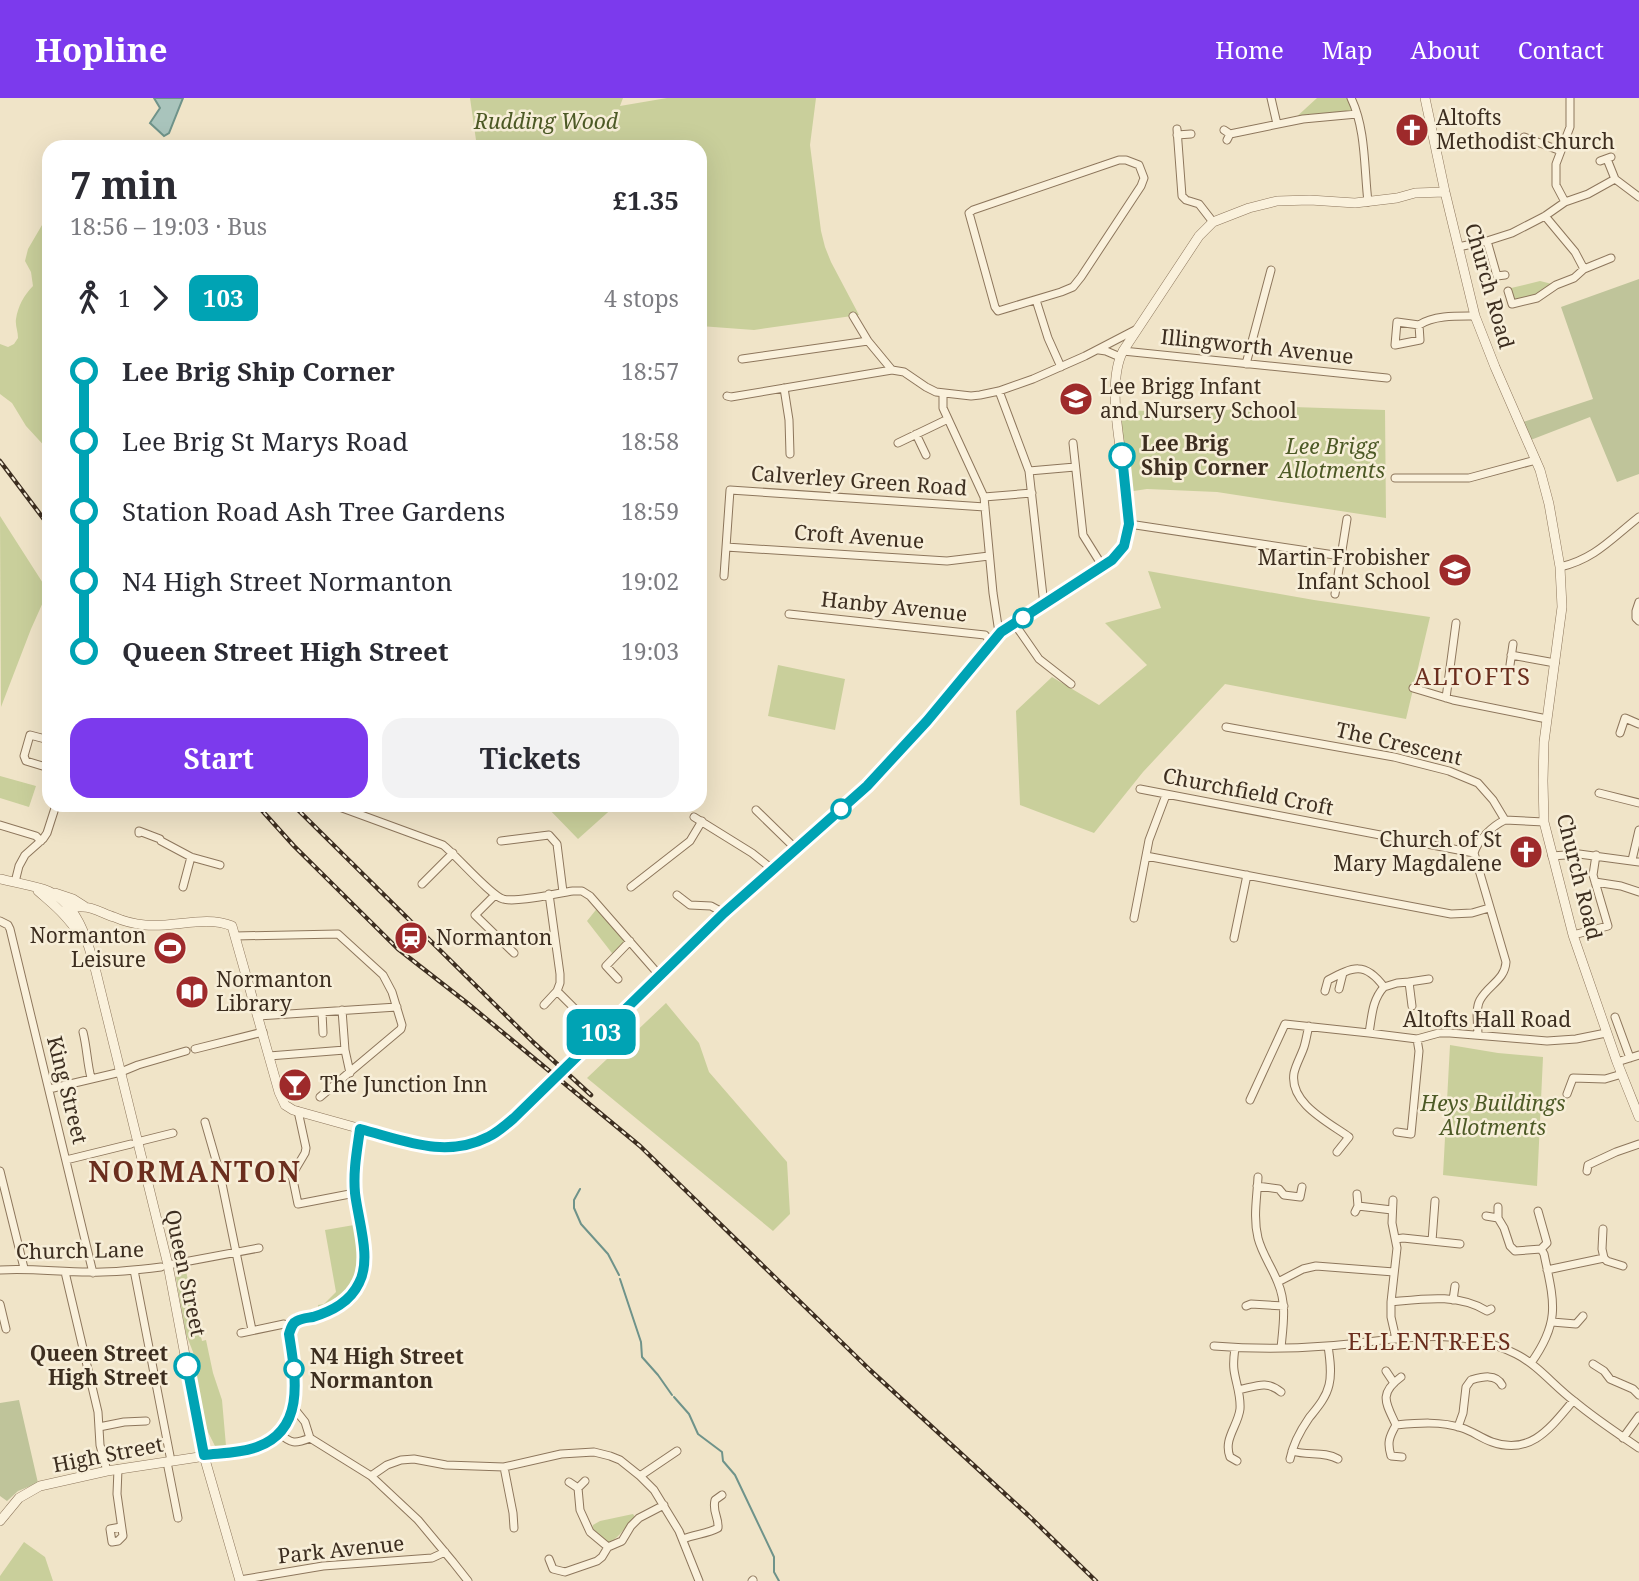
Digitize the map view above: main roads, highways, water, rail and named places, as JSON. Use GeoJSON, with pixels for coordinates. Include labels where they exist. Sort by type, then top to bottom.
{"type":"FeatureCollection","features":[{"type":"Feature","properties":{"kind":"water"},"geometry":{"type":"Polygon","coordinates":[[[154,98],[183,98],[169,133],[164,136],[150,123],[160,108],[154,98]]]}},
{"type":"Feature","properties":{"kind":"waterway"},"geometry":{"type":"LineString","coordinates":[[580,1189],[574,1200],[574,1208],[581,1224],[608,1254],[619,1275]]}},
{"type":"Feature","properties":{"kind":"waterway"},"geometry":{"type":"LineString","coordinates":[[620,1279],[641,1342],[642,1357],[672,1395]]}},
{"type":"Feature","properties":{"kind":"waterway"},"geometry":{"type":"LineString","coordinates":[[674,1397],[689,1414],[698,1434],[722,1452],[723,1461],[735,1475],[774,1557],[774,1572],[779,1581]]}},
{"type":"Feature","properties":{"kind":"railway"},"geometry":{"type":"LineString","coordinates":[[0,461],[42,517]]}},
{"type":"Feature","properties":{"kind":"railway"},"geometry":{"type":"LineString","coordinates":[[263,812],[398,949],[640,1146],[870,1370],[1096,1581]]}},
{"type":"Feature","properties":{"kind":"railway"},"geometry":{"type":"LineString","coordinates":[[300,812],[533,1042],[591,1095]]}},
{"type":"Feature","properties":{"kind":"place","name":"Altofts Methodist Church"},"geometry":{"type":"Point","coordinates":[1412,130]}},
{"type":"Feature","properties":{"kind":"place","name":"Lee Brigg Infant and Nursery School"},"geometry":{"type":"Point","coordinates":[1076,399]}},
{"type":"Feature","properties":{"kind":"place","name":"Lee Brig Ship Corner"},"geometry":{"type":"Point","coordinates":[1122,456]}},
{"type":"Feature","properties":{"kind":"place","name":"Martin Frobisher Infant School"},"geometry":{"type":"Point","coordinates":[1455,570]}},
{"type":"Feature","properties":{"kind":"place","name":"Church of St Mary Magdalene"},"geometry":{"type":"Point","coordinates":[1526,852]}},
{"type":"Feature","properties":{"kind":"place","name":"Normanton"},"geometry":{"type":"Point","coordinates":[411,938]}},
{"type":"Feature","properties":{"kind":"place","name":"Normanton Leisure"},"geometry":{"type":"Point","coordinates":[170,948]}},
{"type":"Feature","properties":{"kind":"place","name":"Normanton Library"},"geometry":{"type":"Point","coordinates":[192,992]}},
{"type":"Feature","properties":{"kind":"place","name":"The Junction Inn"},"geometry":{"type":"Point","coordinates":[295,1085]}},
{"type":"Feature","properties":{"kind":"place","name":"Queen Street High Street"},"geometry":{"type":"Point","coordinates":[187,1366]}},
{"type":"Feature","properties":{"kind":"place","name":"N4 High Street Normanton"},"geometry":{"type":"Point","coordinates":[294,1369]}},
{"type":"Feature","properties":{"kind":"district","name":"ALTOFTS"},"geometry":{"type":"Point","coordinates":[1473,677]}},
{"type":"Feature","properties":{"kind":"district","name":"NORMANTON"},"geometry":{"type":"Point","coordinates":[195,1172]}},
{"type":"Feature","properties":{"kind":"district","name":"ELLENTREES"},"geometry":{"type":"Point","coordinates":[1430,1342]}},
{"type":"Feature","properties":{"kind":"park label","name":"Rudding Wood"},"geometry":{"type":"Point","coordinates":[546,122]}},
{"type":"Feature","properties":{"kind":"park label","name":"Lee Brigg Allotments"},"geometry":{"type":"Point","coordinates":[1332,459]}},
{"type":"Feature","properties":{"kind":"park label","name":"Heys Buildings Allotments"},"geometry":{"type":"Point","coordinates":[1493,1116]}}]}
